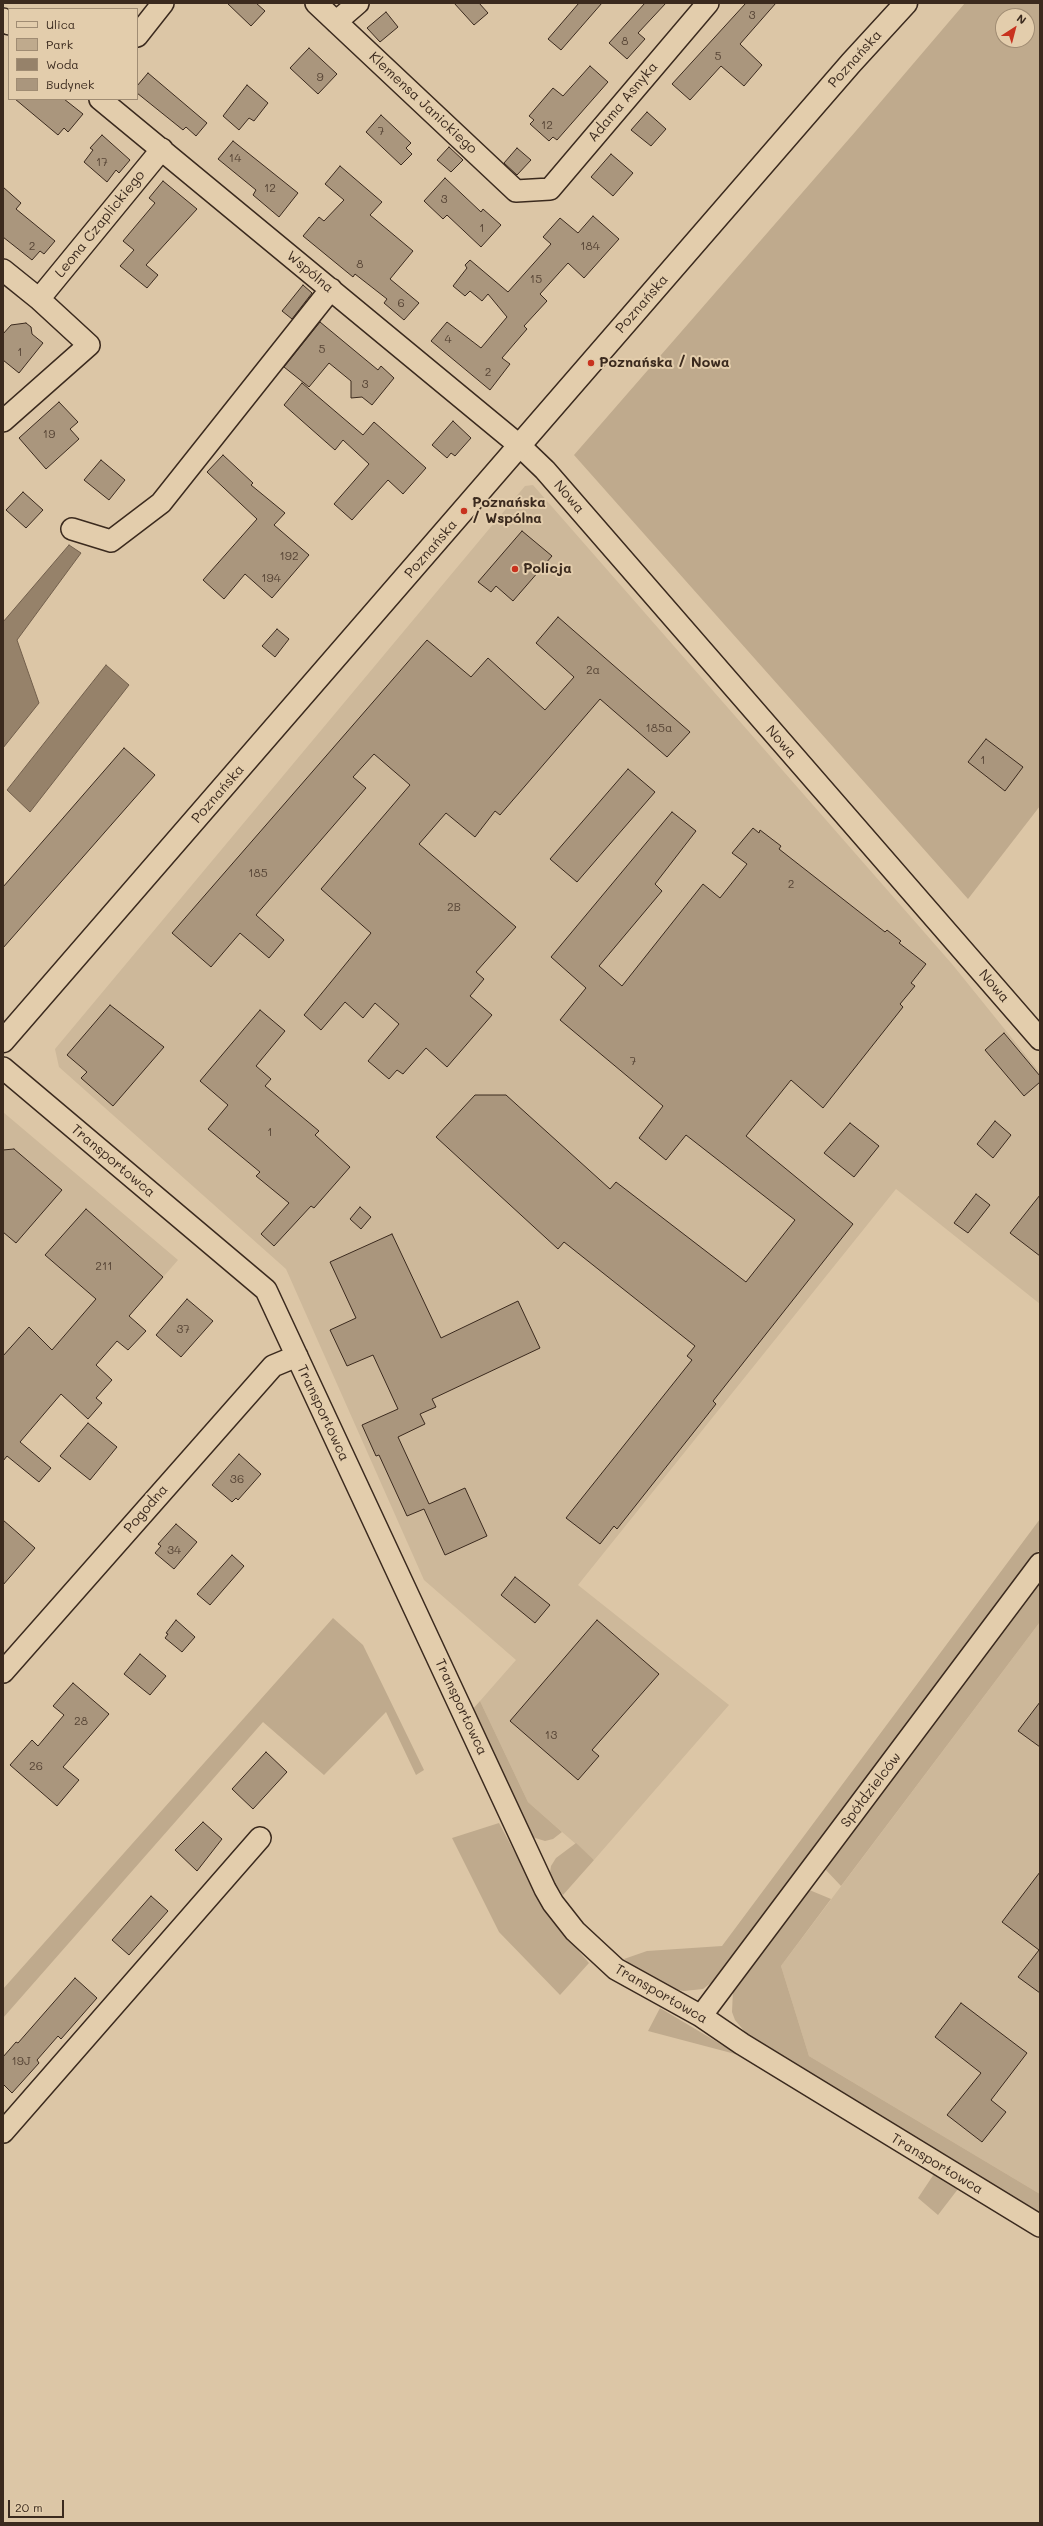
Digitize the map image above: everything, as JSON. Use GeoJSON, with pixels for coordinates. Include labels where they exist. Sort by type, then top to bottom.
{"type":"FeatureCollection","features":[{"type":"Feature","properties":{"kind":"main road","name":"Poznańska"},"geometry":{"type":"LineString","coordinates":[[3,1041],[520,446],[896,6]]}},
{"type":"Feature","properties":{"kind":"street"},"geometry":{"type":"LineString","coordinates":[[138,35],[163,3]]}},
{"type":"Feature","properties":{"kind":"street","name":"Klemensa Janickiego"},"geometry":{"type":"LineString","coordinates":[[316,3],[516,191],[533,190]]}},
{"type":"Feature","properties":{"kind":"street"},"geometry":{"type":"LineString","coordinates":[[336,22],[358,3]]}},
{"type":"Feature","properties":{"kind":"street","name":"Adama Asnyka"},"geometry":{"type":"LineString","coordinates":[[533,190],[550,189],[708,3]]}},
{"type":"Feature","properties":{"kind":"street","name":"Wspólna"},"geometry":{"type":"LineString","coordinates":[[101,100],[520,446]]}},
{"type":"Feature","properties":{"kind":"street","name":"Leona Czaplickiego"},"geometry":{"type":"LineString","coordinates":[[39,299],[162,149]]}},
{"type":"Feature","properties":{"kind":"street"},"geometry":{"type":"LineString","coordinates":[[3,270],[39,299],[89,345],[3,421]]}},
{"type":"Feature","properties":{"kind":"street"},"geometry":{"type":"LineString","coordinates":[[72,529],[111,541],[161,503],[331,290]]}},
{"type":"Feature","properties":{"kind":"street","name":"Nowa"},"geometry":{"type":"LineString","coordinates":[[520,446],[545,470],[1040,1039]]}},
{"type":"Feature","properties":{"kind":"street","name":"Transportowca"},"geometry":{"type":"LineString","coordinates":[[3,1068],[266,1290],[553,1903],[575,1931],[616,1969],[701,2016],[742,2044],[1040,2226]]}},
{"type":"Feature","properties":{"kind":"street","name":"Pogodna"},"geometry":{"type":"LineString","coordinates":[[3,1672],[273,1366],[297,1356]]}},
{"type":"Feature","properties":{"kind":"street","name":"Spółdzielców"},"geometry":{"type":"LineString","coordinates":[[701,2016],[1040,1564]]}},
{"type":"Feature","properties":{"kind":"street"},"geometry":{"type":"LineString","coordinates":[[3,2132],[260,1838]]}},
{"type":"Feature","properties":{"kind":"shaded area"},"geometry":{"type":"Polygon","coordinates":[[[533,485],[952,964],[1040,1073],[1040,1304],[896,1189],[578,1585],[729,1705],[594,1860],[528,1802],[480,1701],[516,1660],[424,1580],[286,1269],[59,1067],[55,1049],[525,486],[533,485]]]}},
{"type":"Feature","properties":{"kind":"shaded area"},"geometry":{"type":"Polygon","coordinates":[[[3,1112],[178,1260],[3,1461],[3,1112]]]}},
{"type":"Feature","properties":{"kind":"shaded area"},"geometry":{"type":"Polygon","coordinates":[[[1040,1622],[1040,2194],[809,2056],[781,1966],[1040,1622]]]}},
{"type":"Feature","properties":{"kind":"green space"},"geometry":{"type":"Polygon","coordinates":[[[965,3],[1040,3],[1040,806],[968,899],[574,455],[855,132],[965,3]]]}},
{"type":"Feature","properties":{"kind":"green space"},"geometry":{"type":"Polygon","coordinates":[[[1040,1519],[1040,1549],[712,1982],[703,1989],[684,1991],[672,1989],[644,1974],[624,1959],[647,1951],[722,1946],[1040,1519]]]}},
{"type":"Feature","properties":{"kind":"green space"},"geometry":{"type":"Polygon","coordinates":[[[1040,1582],[1040,1622],[841,1886],[824,1868],[1040,1582]]]}},
{"type":"Feature","properties":{"kind":"green space"},"geometry":{"type":"Polygon","coordinates":[[[333,1618],[363,1645],[424,1770],[416,1775],[386,1712],[324,1775],[263,1722],[3,2018],[3,1989],[333,1618]]]}},
{"type":"Feature","properties":{"kind":"green space"},"geometry":{"type":"Polygon","coordinates":[[[480,1701],[528,1802],[562,1832],[553,1839],[545,1841],[532,1837],[472,1710],[480,1701]]]}},
{"type":"Feature","properties":{"kind":"green space"},"geometry":{"type":"Polygon","coordinates":[[[499,1823],[550,1918],[589,1963],[560,1995],[499,1932],[452,1838],[499,1823]]]}},
{"type":"Feature","properties":{"kind":"green space"},"geometry":{"type":"Polygon","coordinates":[[[576,1843],[594,1860],[563,1895],[550,1873],[551,1866],[556,1858],[576,1843]]]}},
{"type":"Feature","properties":{"kind":"green space"},"geometry":{"type":"Polygon","coordinates":[[[807,1889],[831,1899],[781,1966],[809,2056],[1040,2194],[1040,2217],[750,2038],[735,2020],[732,2012],[733,1990],[807,1889]]]}},
{"type":"Feature","properties":{"kind":"green space"},"geometry":{"type":"Polygon","coordinates":[[[660,2008],[739,2055],[648,2031],[660,2008]]]}},
{"type":"Feature","properties":{"kind":"green space"},"geometry":{"type":"Polygon","coordinates":[[[934,2174],[958,2189],[938,2215],[918,2198],[934,2174]]]}},
{"type":"Feature","properties":{"kind":"water"},"geometry":{"type":"Polygon","coordinates":[[[69,545],[81,553],[17,640],[39,703],[3,748],[3,622],[69,545]]]}},
{"type":"Feature","properties":{"kind":"water"},"geometry":{"type":"Polygon","coordinates":[[[106,665],[129,685],[30,812],[7,790],[106,665]]]}},
{"type":"Feature","properties":{"kind":"building"},"geometry":{"type":"Polygon","coordinates":[[[227,3],[256,3],[265,11],[251,26],[227,3]]]}},
{"type":"Feature","properties":{"kind":"building"},"geometry":{"type":"Polygon","coordinates":[[[454,3],[479,3],[488,13],[474,25],[454,3]]]}},
{"type":"Feature","properties":{"kind":"building"},"geometry":{"type":"Polygon","coordinates":[[[579,3],[602,3],[561,50],[548,39],[579,3]]]}},
{"type":"Feature","properties":{"kind":"building"},"geometry":{"type":"Polygon","coordinates":[[[645,3],[666,3],[638,33],[645,39],[627,59],[609,43],[645,3]]]}},
{"type":"Feature","properties":{"kind":"building"},"geometry":{"type":"Polygon","coordinates":[[[746,3],[776,3],[740,44],[762,65],[744,86],[721,66],[690,100],[672,84],[746,3]]]}},
{"type":"Feature","properties":{"kind":"building"},"geometry":{"type":"Polygon","coordinates":[[[386,12],[398,27],[380,42],[367,28],[386,12]]]}},
{"type":"Feature","properties":{"kind":"building"},"geometry":{"type":"Polygon","coordinates":[[[309,48],[337,74],[318,94],[290,68],[309,48]]]}},
{"type":"Feature","properties":{"kind":"building"},"geometry":{"type":"Polygon","coordinates":[[[590,66],[608,82],[557,140],[553,137],[549,141],[530,124],[534,120],[529,116],[553,88],[563,96],[590,66]]]}},
{"type":"Feature","properties":{"kind":"building"},"geometry":{"type":"Polygon","coordinates":[[[148,73],[207,123],[196,136],[186,127],[183,130],[138,94],[138,85],[148,73]]]}},
{"type":"Feature","properties":{"kind":"building"},"geometry":{"type":"Polygon","coordinates":[[[247,85],[268,103],[254,121],[249,118],[239,130],[223,116],[247,85]]]}},
{"type":"Feature","properties":{"kind":"building"},"geometry":{"type":"Polygon","coordinates":[[[16,100],[65,100],[83,114],[68,132],[64,128],[58,135],[16,100]]]}},
{"type":"Feature","properties":{"kind":"building"},"geometry":{"type":"Polygon","coordinates":[[[647,112],[666,129],[651,146],[631,130],[647,112]]]}},
{"type":"Feature","properties":{"kind":"building"},"geometry":{"type":"Polygon","coordinates":[[[381,115],[411,143],[406,148],[412,154],[401,165],[366,132],[381,115]]]}},
{"type":"Feature","properties":{"kind":"building"},"geometry":{"type":"Polygon","coordinates":[[[102,135],[130,160],[119,173],[116,170],[107,182],[84,162],[93,150],[90,148],[102,135]]]}},
{"type":"Feature","properties":{"kind":"building"},"geometry":{"type":"Polygon","coordinates":[[[233,141],[298,193],[279,217],[253,195],[256,190],[218,159],[233,141]]]}},
{"type":"Feature","properties":{"kind":"building"},"geometry":{"type":"Polygon","coordinates":[[[449,147],[463,160],[451,172],[437,160],[449,147]]]}},
{"type":"Feature","properties":{"kind":"building"},"geometry":{"type":"Polygon","coordinates":[[[517,148],[531,160],[517,175],[504,163],[517,148]]]}},
{"type":"Feature","properties":{"kind":"building"},"geometry":{"type":"Polygon","coordinates":[[[611,154],[633,173],[613,196],[591,177],[611,154]]]}},
{"type":"Feature","properties":{"kind":"building"},"geometry":{"type":"Polygon","coordinates":[[[340,166],[382,202],[370,215],[413,251],[390,279],[419,303],[404,320],[384,303],[387,299],[355,274],[353,277],[303,236],[319,217],[324,221],[344,200],[325,184],[340,166]]]}},
{"type":"Feature","properties":{"kind":"building"},"geometry":{"type":"Polygon","coordinates":[[[445,178],[481,212],[483,209],[501,225],[481,247],[447,215],[443,219],[424,201],[445,178]]]}},
{"type":"Feature","properties":{"kind":"building"},"geometry":{"type":"Polygon","coordinates":[[[163,181],[197,209],[146,265],[158,275],[147,288],[120,266],[134,250],[123,241],[155,203],[149,198],[163,181]]]}},
{"type":"Feature","properties":{"kind":"building"},"geometry":{"type":"Polygon","coordinates":[[[3,187],[21,203],[16,209],[55,241],[44,254],[40,251],[32,260],[3,237],[3,187]]]}},
{"type":"Feature","properties":{"kind":"building"},"geometry":{"type":"Polygon","coordinates":[[[593,216],[619,239],[584,278],[568,263],[540,294],[547,301],[524,326],[527,329],[502,358],[510,364],[490,390],[431,341],[447,322],[481,348],[507,317],[488,294],[482,301],[470,291],[465,296],[453,286],[467,268],[465,265],[470,260],[508,292],[551,244],[543,237],[560,218],[578,233],[593,216]]]}},
{"type":"Feature","properties":{"kind":"building"},"geometry":{"type":"Polygon","coordinates":[[[303,285],[312,293],[292,319],[282,311],[303,285]]]}},
{"type":"Feature","properties":{"kind":"building"},"geometry":{"type":"Polygon","coordinates":[[[320,322],[378,370],[381,366],[394,378],[372,405],[362,397],[351,398],[351,381],[329,363],[309,387],[284,367],[320,322]]]}},
{"type":"Feature","properties":{"kind":"building"},"geometry":{"type":"Polygon","coordinates":[[[26,323],[31,327],[32,334],[43,343],[19,373],[3,360],[3,334],[11,325],[26,323]]]}},
{"type":"Feature","properties":{"kind":"building"},"geometry":{"type":"Polygon","coordinates":[[[302,383],[363,435],[374,422],[426,468],[403,494],[388,480],[352,520],[334,504],[369,464],[343,440],[335,450],[284,405],[302,383]]]}},
{"type":"Feature","properties":{"kind":"building"},"geometry":{"type":"Polygon","coordinates":[[[59,402],[78,422],[70,429],[79,439],[46,469],[19,438],[59,402]]]}},
{"type":"Feature","properties":{"kind":"building"},"geometry":{"type":"Polygon","coordinates":[[[453,421],[471,438],[455,456],[451,453],[447,458],[432,445],[453,421]]]}},
{"type":"Feature","properties":{"kind":"building"},"geometry":{"type":"Polygon","coordinates":[[[223,455],[253,483],[251,485],[285,513],[274,525],[309,555],[272,598],[245,574],[224,599],[203,580],[257,519],[207,472],[223,455]]]}},
{"type":"Feature","properties":{"kind":"building"},"geometry":{"type":"Polygon","coordinates":[[[101,460],[125,480],[109,500],[84,480],[101,460]]]}},
{"type":"Feature","properties":{"kind":"building"},"geometry":{"type":"Polygon","coordinates":[[[23,492],[43,510],[26,528],[6,510],[23,492]]]}},
{"type":"Feature","properties":{"kind":"building","name":"Policja"},"geometry":{"type":"Polygon","coordinates":[[[522,531],[552,556],[513,601],[496,586],[491,592],[478,582],[522,531]]]}},
{"type":"Feature","properties":{"kind":"building"},"geometry":{"type":"Polygon","coordinates":[[[558,617],[690,732],[667,757],[600,699],[500,815],[495,811],[475,837],[446,813],[419,844],[516,927],[476,972],[484,979],[470,996],[492,1015],[447,1067],[426,1048],[403,1074],[397,1070],[389,1079],[368,1061],[399,1024],[375,1003],[363,1018],[345,1002],[321,1030],[304,1015],[371,933],[321,889],[410,785],[374,754],[353,777],[366,788],[256,915],[284,940],[269,958],[240,933],[211,967],[172,933],[427,640],[471,677],[488,658],[545,710],[574,677],[536,643],[558,617]]]}},
{"type":"Feature","properties":{"kind":"building"},"geometry":{"type":"Polygon","coordinates":[[[277,629],[289,639],[275,657],[262,646],[277,629]]]}},
{"type":"Feature","properties":{"kind":"building"},"geometry":{"type":"Polygon","coordinates":[[[986,739],[1023,767],[1005,791],[968,762],[986,739]]]}},
{"type":"Feature","properties":{"kind":"building"},"geometry":{"type":"Polygon","coordinates":[[[124,748],[155,775],[3,948],[3,887],[124,748]]]}},
{"type":"Feature","properties":{"kind":"building"},"geometry":{"type":"Polygon","coordinates":[[[628,769],[655,792],[577,882],[550,859],[628,769]]]}},
{"type":"Feature","properties":{"kind":"building"},"geometry":{"type":"Polygon","coordinates":[[[672,812],[696,831],[655,884],[662,891],[599,966],[622,986],[703,884],[720,898],[747,864],[732,853],[753,828],[759,833],[760,830],[781,846],[779,849],[885,932],[887,930],[901,941],[899,943],[926,964],[911,983],[915,986],[900,1004],[903,1007],[823,1108],[791,1080],[746,1136],[853,1224],[713,1401],[716,1404],[617,1529],[614,1526],[600,1544],[566,1518],[692,1360],[687,1356],[695,1346],[564,1242],[558,1249],[436,1137],[475,1095],[506,1095],[610,1189],[616,1182],[746,1282],[795,1220],[686,1135],[666,1160],[639,1138],[663,1106],[560,1020],[586,988],[551,957],[672,812]]]}},
{"type":"Feature","properties":{"kind":"building"},"geometry":{"type":"Polygon","coordinates":[[[110,1005],[164,1047],[113,1106],[81,1078],[87,1072],[67,1055],[110,1005]]]}},
{"type":"Feature","properties":{"kind":"building"},"geometry":{"type":"Polygon","coordinates":[[[260,1010],[285,1031],[256,1066],[271,1079],[265,1086],[319,1131],[315,1135],[350,1167],[314,1208],[311,1206],[274,1246],[261,1234],[289,1203],[256,1176],[260,1172],[208,1129],[228,1105],[200,1081],[260,1010]]]}},
{"type":"Feature","properties":{"kind":"building"},"geometry":{"type":"Polygon","coordinates":[[[1004,1033],[1040,1076],[1040,1082],[1024,1096],[985,1050],[1004,1033]]]}},
{"type":"Feature","properties":{"kind":"building"},"geometry":{"type":"Polygon","coordinates":[[[995,1121],[1011,1135],[993,1158],[977,1144],[995,1121]]]}},
{"type":"Feature","properties":{"kind":"building"},"geometry":{"type":"Polygon","coordinates":[[[850,1123],[879,1146],[854,1177],[824,1153],[850,1123]]]}},
{"type":"Feature","properties":{"kind":"building"},"geometry":{"type":"Polygon","coordinates":[[[14,1149],[62,1190],[16,1243],[3,1232],[3,1150],[14,1149]]]}},
{"type":"Feature","properties":{"kind":"building"},"geometry":{"type":"Polygon","coordinates":[[[976,1194],[990,1205],[968,1233],[954,1223],[976,1194]]]}},
{"type":"Feature","properties":{"kind":"building"},"geometry":{"type":"Polygon","coordinates":[[[1040,1195],[1040,1256],[1010,1233],[1040,1195]]]}},
{"type":"Feature","properties":{"kind":"building"},"geometry":{"type":"Polygon","coordinates":[[[360,1207],[371,1217],[361,1229],[350,1219],[360,1207]]]}},
{"type":"Feature","properties":{"kind":"building"},"geometry":{"type":"Polygon","coordinates":[[[86,1209],[163,1277],[129,1316],[146,1331],[128,1350],[117,1341],[96,1365],[112,1380],[96,1398],[102,1403],[88,1419],[61,1394],[20,1442],[51,1468],[39,1482],[7,1456],[3,1461],[3,1356],[29,1327],[52,1350],[96,1299],[45,1255],[86,1209]]]}},
{"type":"Feature","properties":{"kind":"building"},"geometry":{"type":"Polygon","coordinates":[[[392,1234],[441,1338],[518,1301],[540,1348],[432,1399],[436,1407],[420,1414],[425,1424],[398,1437],[429,1504],[465,1488],[487,1536],[445,1555],[424,1509],[407,1516],[379,1455],[376,1456],[362,1425],[398,1409],[373,1355],[347,1366],[330,1330],[356,1318],[330,1262],[392,1234]]]}},
{"type":"Feature","properties":{"kind":"building"},"geometry":{"type":"Polygon","coordinates":[[[187,1299],[213,1321],[181,1357],[156,1335],[187,1299]]]}},
{"type":"Feature","properties":{"kind":"building"},"geometry":{"type":"Polygon","coordinates":[[[88,1423],[117,1447],[90,1480],[60,1456],[88,1423]]]}},
{"type":"Feature","properties":{"kind":"building"},"geometry":{"type":"Polygon","coordinates":[[[239,1454],[261,1474],[238,1500],[236,1498],[232,1502],[212,1485],[239,1454]]]}},
{"type":"Feature","properties":{"kind":"building"},"geometry":{"type":"Polygon","coordinates":[[[3,1520],[35,1548],[3,1585],[3,1520]]]}},
{"type":"Feature","properties":{"kind":"building"},"geometry":{"type":"Polygon","coordinates":[[[176,1524],[197,1542],[174,1569],[155,1553],[161,1546],[158,1544],[176,1524]]]}},
{"type":"Feature","properties":{"kind":"building"},"geometry":{"type":"Polygon","coordinates":[[[232,1555],[244,1566],[210,1605],[197,1594],[232,1555]]]}},
{"type":"Feature","properties":{"kind":"building"},"geometry":{"type":"Polygon","coordinates":[[[515,1577],[550,1605],[535,1623],[501,1595],[515,1577]]]}},
{"type":"Feature","properties":{"kind":"building"},"geometry":{"type":"Polygon","coordinates":[[[176,1620],[195,1637],[182,1652],[165,1638],[168,1634],[166,1633],[176,1620]]]}},
{"type":"Feature","properties":{"kind":"building"},"geometry":{"type":"Polygon","coordinates":[[[597,1620],[659,1674],[592,1750],[599,1756],[578,1780],[510,1721],[597,1620]]]}},
{"type":"Feature","properties":{"kind":"building"},"geometry":{"type":"Polygon","coordinates":[[[140,1654],[166,1676],[150,1695],[124,1674],[140,1654]]]}},
{"type":"Feature","properties":{"kind":"building"},"geometry":{"type":"Polygon","coordinates":[[[73,1683],[109,1714],[63,1767],[79,1780],[57,1806],[10,1765],[32,1740],[38,1746],[64,1715],[53,1706],[73,1683]]]}},
{"type":"Feature","properties":{"kind":"building"},"geometry":{"type":"Polygon","coordinates":[[[1040,1702],[1040,1747],[1018,1731],[1040,1702]]]}},
{"type":"Feature","properties":{"kind":"building"},"geometry":{"type":"Polygon","coordinates":[[[266,1752],[287,1772],[253,1809],[232,1789],[266,1752]]]}},
{"type":"Feature","properties":{"kind":"building"},"geometry":{"type":"Polygon","coordinates":[[[203,1822],[222,1839],[197,1871],[175,1850],[203,1822]]]}},
{"type":"Feature","properties":{"kind":"building"},"geometry":{"type":"Polygon","coordinates":[[[1040,1872],[1040,1993],[1018,1977],[1039,1950],[1002,1922],[1040,1872]]]}},
{"type":"Feature","properties":{"kind":"building"},"geometry":{"type":"Polygon","coordinates":[[[151,1896],[168,1911],[129,1955],[112,1940],[151,1896]]]}},
{"type":"Feature","properties":{"kind":"building"},"geometry":{"type":"Polygon","coordinates":[[[75,1978],[97,1998],[61,2039],[58,2036],[37,2060],[39,2063],[12,2093],[3,2084],[3,2057],[16,2042],[18,2043],[75,1978]]]}},
{"type":"Feature","properties":{"kind":"building"},"geometry":{"type":"Polygon","coordinates":[[[961,2003],[1027,2053],[991,2100],[1006,2112],[982,2142],[947,2115],[981,2073],[935,2037],[961,2003]]]}},
{"type":"Feature","properties":{"kind":"place","name":"Poznańska / Nowa"},"geometry":{"type":"Point","coordinates":[591,363]}},
{"type":"Feature","properties":{"kind":"place","name":"Poznańska / Wspólna"},"geometry":{"type":"Point","coordinates":[464,511]}},
{"type":"Feature","properties":{"kind":"place","name":"Policja"},"geometry":{"type":"Point","coordinates":[515,569]}}]}
